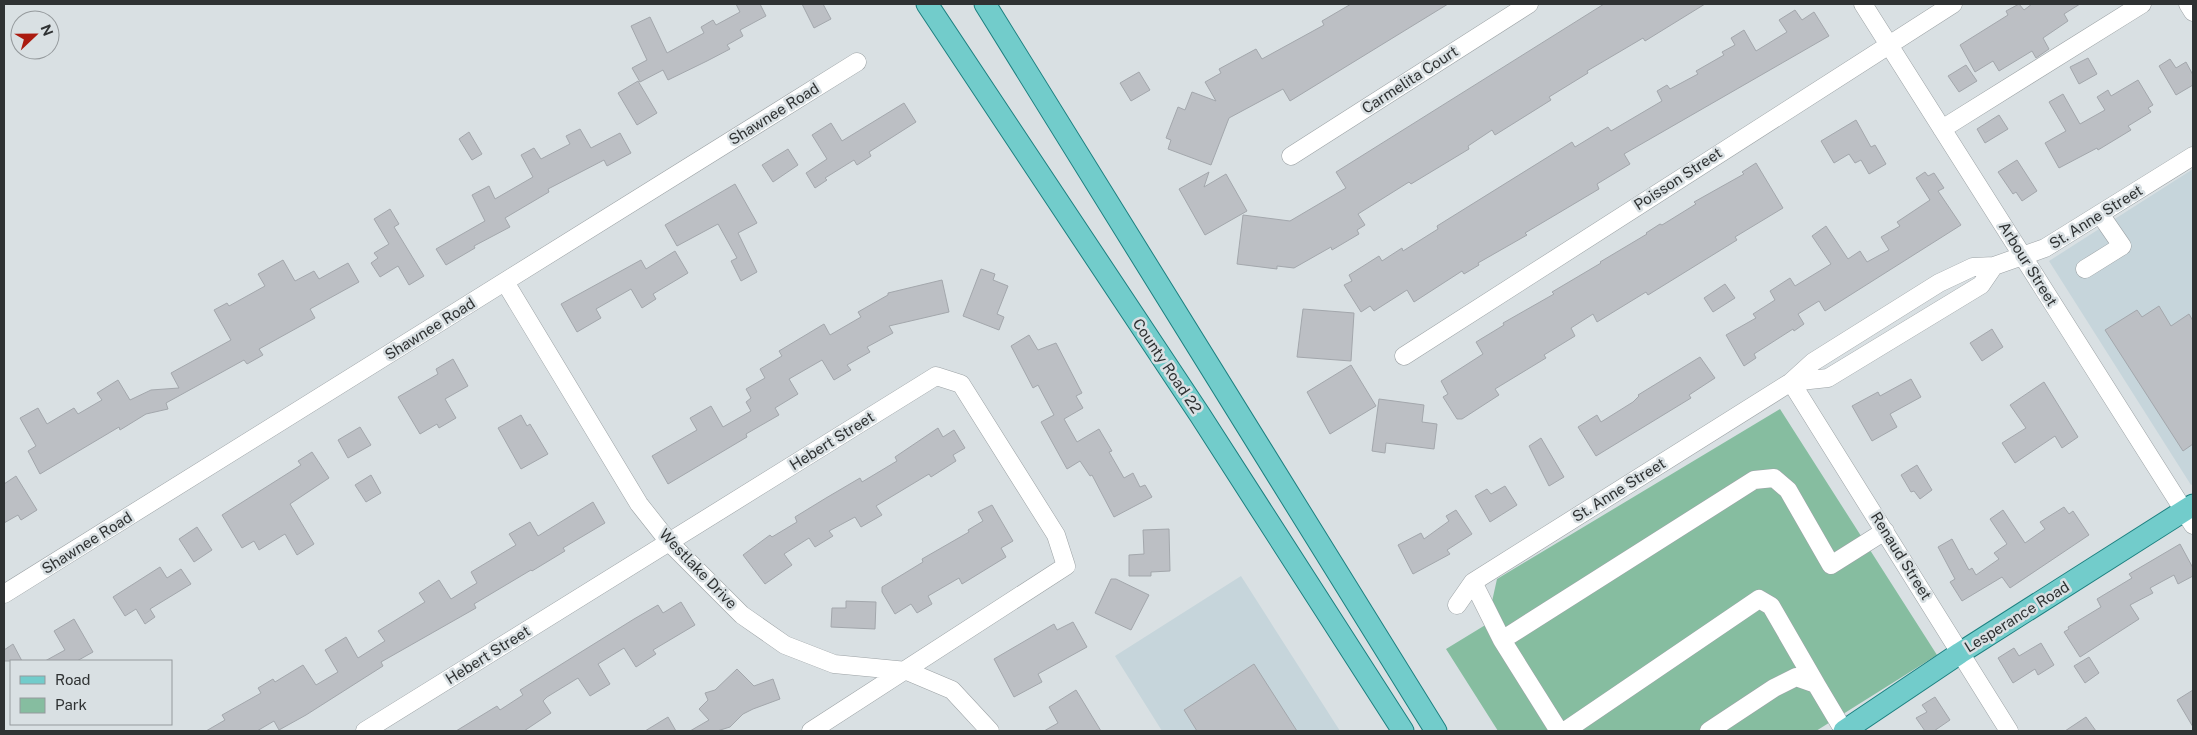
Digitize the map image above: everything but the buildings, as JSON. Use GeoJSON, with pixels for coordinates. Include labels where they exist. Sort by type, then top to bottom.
{"type":"FeatureCollection","features":[{"type":"Feature","properties":{"kind":"main road","name":"County Road 22"},"geometry":{"type":"LineString","coordinates":[[926,4],[1200,415],[1403,731]]}},
{"type":"Feature","properties":{"kind":"main road"},"geometry":{"type":"LineString","coordinates":[[985,4],[1021,59],[1282,486],[1436,731]]}},
{"type":"Feature","properties":{"kind":"main road","name":"Lesperance Road"},"geometry":{"type":"LineString","coordinates":[[1844,731],[1960,653],[2190,514]]}},
{"type":"Feature","properties":{"kind":"street","name":"Carmelita Court"},"geometry":{"type":"LineString","coordinates":[[1291,156],[1530,4]]}},
{"type":"Feature","properties":{"kind":"street","name":"Arbour Street"},"geometry":{"type":"LineString","coordinates":[[1863,4],[2190,514]]}},
{"type":"Feature","properties":{"kind":"street","name":"Poisson Street"},"geometry":{"type":"LineString","coordinates":[[1404,356],[1953,4]]}},
{"type":"Feature","properties":{"kind":"street"},"geometry":{"type":"LineString","coordinates":[[1942,129],[2142,4]]}},
{"type":"Feature","properties":{"kind":"street"},"geometry":{"type":"LineString","coordinates":[[2188,4],[2193,12]]}},
{"type":"Feature","properties":{"kind":"street","name":"Shawnee Road"},"geometry":{"type":"LineString","coordinates":[[4,594],[857,62]]}},
{"type":"Feature","properties":{"kind":"street","name":"St. Anne Street"},"geometry":{"type":"LineString","coordinates":[[1457,605],[1473,582],[1790,382],[1813,362],[1939,282],[1973,267],[1994,266],[2045,248],[2193,156]]}},
{"type":"Feature","properties":{"kind":"street"},"geometry":{"type":"LineString","coordinates":[[2085,269],[2122,246],[2100,214]]}},
{"type":"Feature","properties":{"kind":"street","name":"St. Anne Street"},"geometry":{"type":"LineString","coordinates":[[1790,382],[1828,378],[1981,285],[1994,266]]}},
{"type":"Feature","properties":{"kind":"street","name":"Westlake Drive"},"geometry":{"type":"LineString","coordinates":[[505,282],[639,504],[669,542],[742,615],[785,646],[834,664],[907,671],[952,690],[990,731]]}},
{"type":"Feature","properties":{"kind":"street","name":"Hebert Street"},"geometry":{"type":"LineString","coordinates":[[365,731],[936,376],[961,384],[1056,535],[1066,566],[907,671]]}},
{"type":"Feature","properties":{"kind":"street","name":"Renaud Street"},"geometry":{"type":"LineString","coordinates":[[1790,382],[2009,731]]}},
{"type":"Feature","properties":{"kind":"street"},"geometry":{"type":"LineString","coordinates":[[1502,640],[1754,480],[1774,478],[1788,490],[1831,565],[1885,531]]}},
{"type":"Feature","properties":{"kind":"street"},"geometry":{"type":"LineString","coordinates":[[1473,582],[1502,640],[1559,731]]}},
{"type":"Feature","properties":{"kind":"street"},"geometry":{"type":"LineString","coordinates":[[1565,731],[1759,599],[1771,606],[1844,731]]}},
{"type":"Feature","properties":{"kind":"street"},"geometry":{"type":"LineString","coordinates":[[811,731],[907,671]]}},
{"type":"Feature","properties":{"kind":"street"},"geometry":{"type":"LineString","coordinates":[[1709,731],[1774,688],[1796,677],[1816,684]]}},
{"type":"Feature","properties":{"kind":"shaded area"},"geometry":{"type":"Polygon","coordinates":[[[2193,169],[2193,484],[2191,485],[2049,261],[2193,169]]]}},
{"type":"Feature","properties":{"kind":"shaded area"},"geometry":{"type":"Polygon","coordinates":[[[1241,576],[1340,731],[1162,731],[1115,656],[1241,576]]]}},
{"type":"Feature","properties":{"kind":"green space"},"geometry":{"type":"Polygon","coordinates":[[[1780,409],[1937,655],[1816,731],[1498,731],[1446,649],[1487,624],[1497,579],[1780,409]]]}}]}
